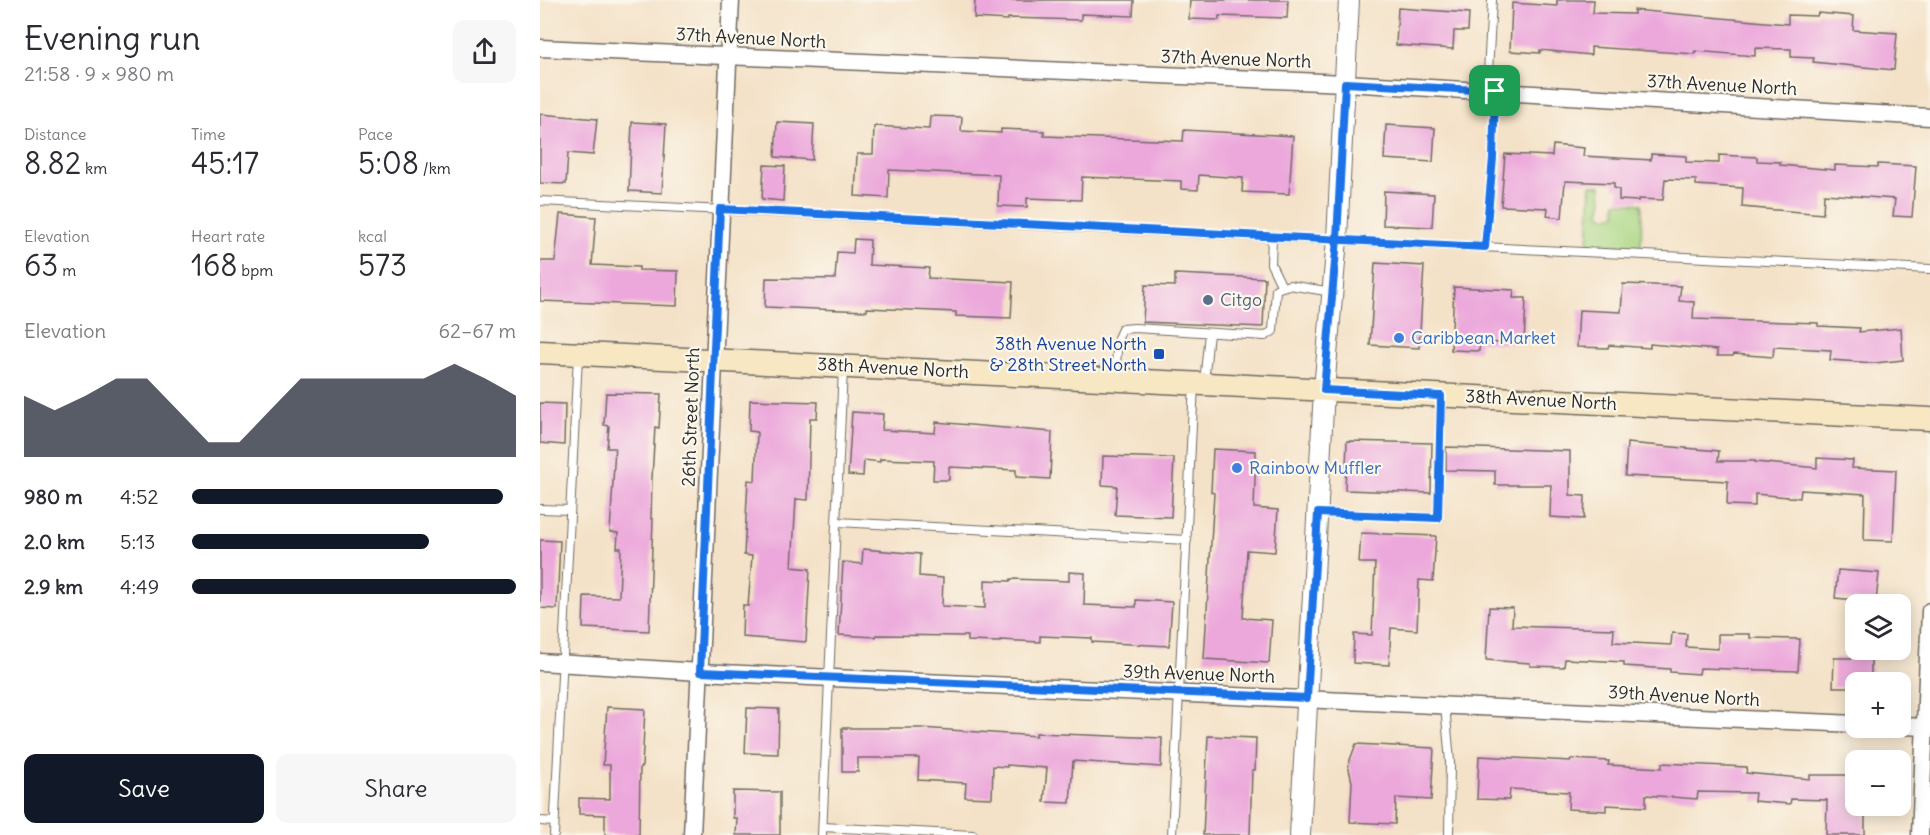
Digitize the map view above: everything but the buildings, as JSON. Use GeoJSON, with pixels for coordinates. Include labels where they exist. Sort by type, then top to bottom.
{"type":"FeatureCollection","features":[{"type":"Feature","properties":{"kind":"main road","name":"38th Avenue North"},"geometry":{"type":"LineString","coordinates":[[540,352],[1930,419]]}},
{"type":"Feature","properties":{"kind":"street","name":"26th Street North"},"geometry":{"type":"LineString","coordinates":[[692,835],[731,0]]}},
{"type":"Feature","properties":{"kind":"street"},"geometry":{"type":"LineString","coordinates":[[1300,835],[1324,390],[1337,239],[1349,0]]}},
{"type":"Feature","properties":{"kind":"street","name":"37th Avenue North"},"geometry":{"type":"LineString","coordinates":[[540,48],[1345,83],[1930,117]]}},
{"type":"Feature","properties":{"kind":"street"},"geometry":{"type":"LineString","coordinates":[[1920,835],[1927,727],[1930,611]]}},
{"type":"Feature","properties":{"kind":"street","name":"39th Avenue North"},"geometry":{"type":"LineString","coordinates":[[540,662],[700,672],[1845,723]]}},
{"type":"Feature","properties":{"kind":"street"},"geometry":{"type":"LineString","coordinates":[[1911,726],[1927,727]]}},
{"type":"Feature","properties":{"kind":"lane"},"geometry":{"type":"LineString","coordinates":[[1485,247],[1493,158],[1492,0]]}},
{"type":"Feature","properties":{"kind":"lane"},"geometry":{"type":"LineString","coordinates":[[540,201],[1930,269]]}},
{"type":"Feature","properties":{"kind":"lane"},"geometry":{"type":"LineString","coordinates":[[1272,236],[1271,264],[1282,287]]}},
{"type":"Feature","properties":{"kind":"lane"},"geometry":{"type":"LineString","coordinates":[[1115,379],[1118,338],[1122,329],[1265,336],[1273,332],[1276,289],[1289,285],[1333,292]]}},
{"type":"Feature","properties":{"kind":"lane"},"geometry":{"type":"LineString","coordinates":[[1172,835],[1186,540],[1199,383],[1209,333]]}},
{"type":"Feature","properties":{"kind":"lane"},"geometry":{"type":"LineString","coordinates":[[554,835],[578,353]]}},
{"type":"Feature","properties":{"kind":"lane"},"geometry":{"type":"LineString","coordinates":[[843,365],[822,831],[973,835]]}},
{"type":"Feature","properties":{"kind":"lane"},"geometry":{"type":"LineString","coordinates":[[1318,513],[1438,518],[1441,396]]}},
{"type":"Feature","properties":{"kind":"lane"},"geometry":{"type":"LineString","coordinates":[[540,509],[570,510]]}},
{"type":"Feature","properties":{"kind":"lane"},"geometry":{"type":"LineString","coordinates":[[837,522],[1186,540]]}},
{"type":"Feature","properties":{"kind":"lane"},"geometry":{"type":"LineString","coordinates":[[1445,705],[1450,762],[1449,835]]}},
{"type":"Feature","properties":{"kind":"lane"},"geometry":{"type":"LineString","coordinates":[[540,821],[554,822]]}},
{"type":"Feature","properties":{"kind":"green space"},"geometry":{"type":"Polygon","coordinates":[[[1591,185],[1601,186],[1600,212],[1602,216],[1609,217],[1616,214],[1616,202],[1642,204],[1641,247],[1588,244],[1591,185]]]}},
{"type":"Feature","properties":{"kind":"place","name":"Citgo"},"geometry":{"type":"Point","coordinates":[1208,300]}},
{"type":"Feature","properties":{"kind":"place","name":"Caribbean Market"},"geometry":{"type":"Point","coordinates":[1399,338]}},
{"type":"Feature","properties":{"kind":"place","name":"38th Avenue North & 28th Street North"},"geometry":{"type":"Point","coordinates":[1159,354]}},
{"type":"Feature","properties":{"kind":"place","name":"Rainbow Muffler"},"geometry":{"type":"Point","coordinates":[1237,468]}},
{"type":"Feature","properties":{"kind":"route"},"geometry":{"type":"LineString","coordinates":[[1495,91],[1345,83],[1337,239],[1324,390],[1441,396],[1438,518],[1318,513],[1307,698],[700,672],[720,209],[1337,239],[1485,247],[1493,158],[1495,91]]}}]}
